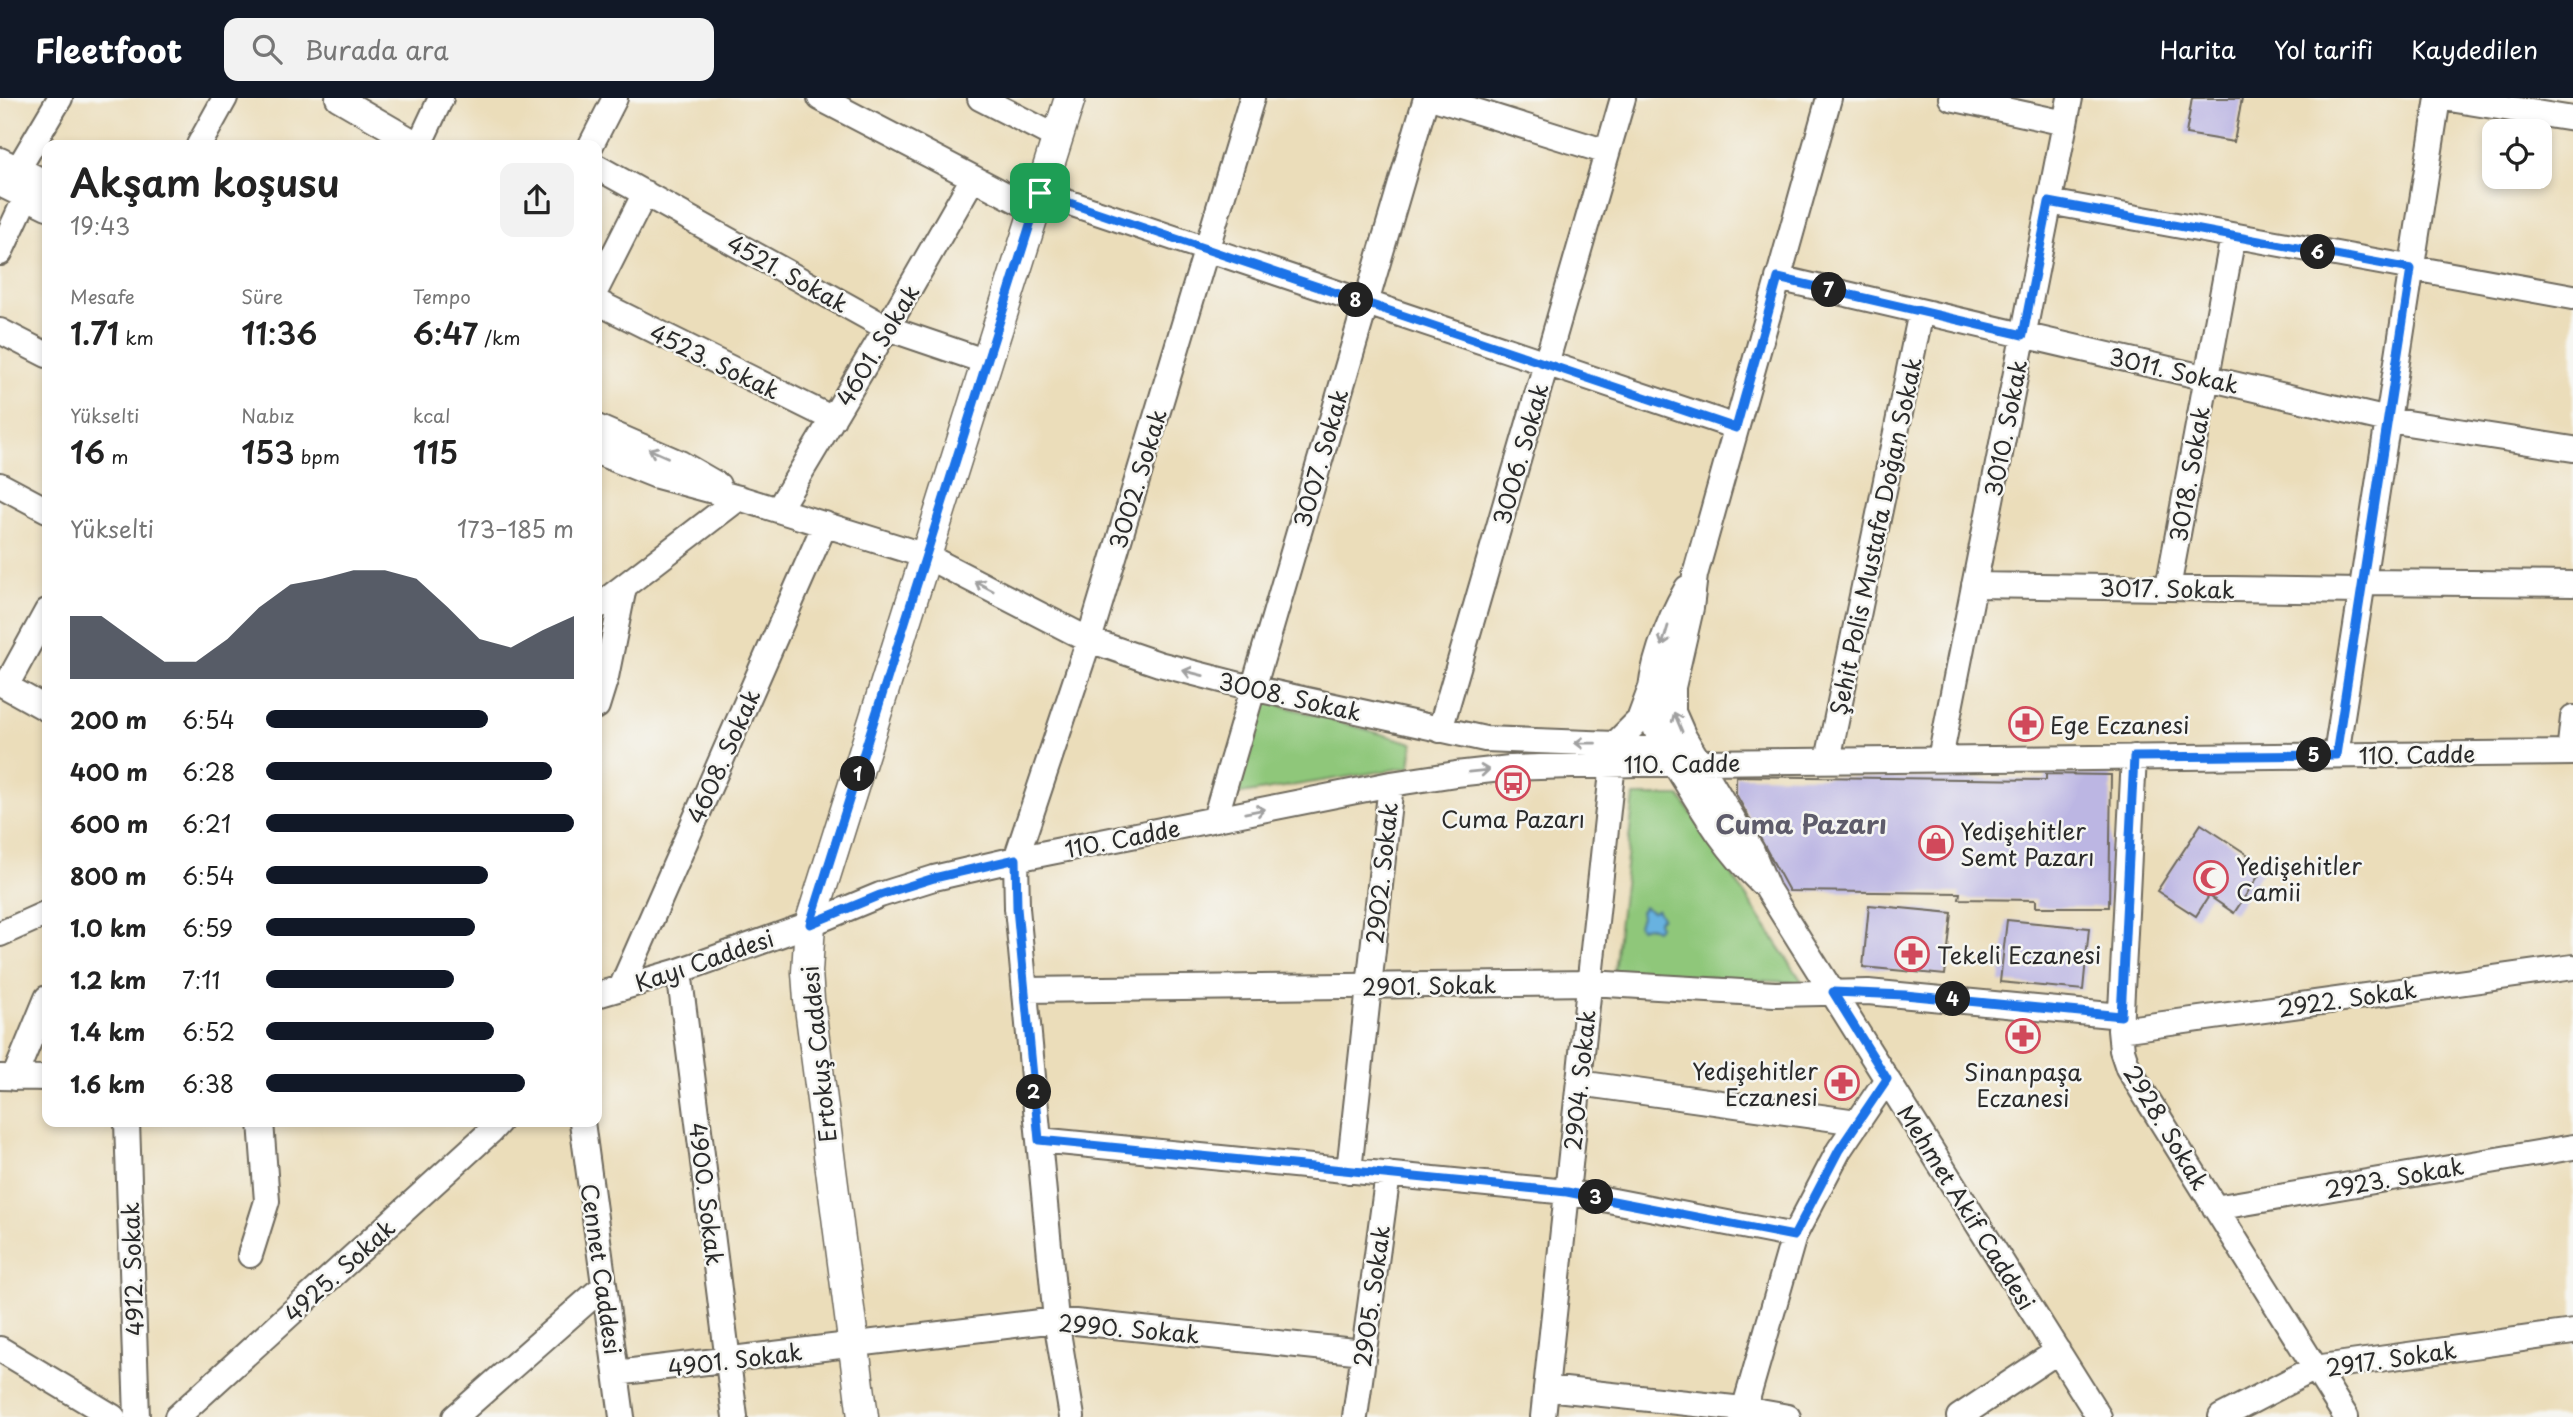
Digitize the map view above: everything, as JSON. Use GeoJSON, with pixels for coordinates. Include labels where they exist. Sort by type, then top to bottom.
{"type":"FeatureCollection","features":[{"type":"Feature","properties":{"kind":"main road","name":"Ertokuş Caddesi"},"geometry":{"type":"LineString","coordinates":[[863,1417],[809,1000],[807,947],[810,924],[1070,98]]}},
{"type":"Feature","properties":{"kind":"street"},"geometry":{"type":"LineString","coordinates":[[6,171],[60,98]]}},
{"type":"Feature","properties":{"kind":"street"},"geometry":{"type":"LineString","coordinates":[[202,140],[225,98]]}},
{"type":"Feature","properties":{"kind":"street"},"geometry":{"type":"LineString","coordinates":[[338,98],[410,140]]}},
{"type":"Feature","properties":{"kind":"street"},"geometry":{"type":"LineString","coordinates":[[421,140],[441,98]]}},
{"type":"Feature","properties":{"kind":"street"},"geometry":{"type":"LineString","coordinates":[[820,98],[973,178],[1038,202],[1206,249],[1736,428]]}},
{"type":"Feature","properties":{"kind":"street"},"geometry":{"type":"LineString","coordinates":[[980,98],[1058,138]]}},
{"type":"Feature","properties":{"kind":"street","name":"3002. Sokak"},"geometry":{"type":"LineString","coordinates":[[1072,1417],[1056,1320],[1024,990],[1016,859],[1089,640],[1252,98]]}},
{"type":"Feature","properties":{"kind":"street","name":"3007. Sokak"},"geometry":{"type":"LineString","coordinates":[[1215,819],[1426,98]]}},
{"type":"Feature","properties":{"kind":"street"},"geometry":{"type":"LineString","coordinates":[[1434,98],[1607,152]]}},
{"type":"Feature","properties":{"kind":"street","name":"3006. Sokak"},"geometry":{"type":"LineString","coordinates":[[1440,730],[1623,98]]}},
{"type":"Feature","properties":{"kind":"street","name":"Mehmet Akif Caddesi"},"geometry":{"type":"LineString","coordinates":[[1829,98],[1695,575],[1691,608],[1672,698],[1678,724],[1752,851],[1768,890],[2099,1417]]}},
{"type":"Feature","properties":{"kind":"street"},"geometry":{"type":"LineString","coordinates":[[1951,98],[2065,122]]}},
{"type":"Feature","properties":{"kind":"street","name":"3010. Sokak"},"geometry":{"type":"LineString","coordinates":[[1940,759],[2070,98]]}},
{"type":"Feature","properties":{"kind":"street"},"geometry":{"type":"LineString","coordinates":[[2336,755],[2438,98]]}},
{"type":"Feature","properties":{"kind":"street"},"geometry":{"type":"LineString","coordinates":[[2444,98],[2573,119]]}},
{"type":"Feature","properties":{"kind":"street"},"geometry":{"type":"LineString","coordinates":[[593,140],[612,99]]}},
{"type":"Feature","properties":{"kind":"street","name":"4521. Sokak"},"geometry":{"type":"LineString","coordinates":[[602,170],[887,328],[987,362]]}},
{"type":"Feature","properties":{"kind":"street"},"geometry":{"type":"LineString","coordinates":[[6,171],[42,182]]}},
{"type":"Feature","properties":{"kind":"street"},"geometry":{"type":"LineString","coordinates":[[0,253],[37,202],[6,171]]}},
{"type":"Feature","properties":{"kind":"street","name":"4601. Sokak"},"geometry":{"type":"LineString","coordinates":[[778,510],[973,178]]}},
{"type":"Feature","properties":{"kind":"street"},"geometry":{"type":"LineString","coordinates":[[602,278],[645,194]]}},
{"type":"Feature","properties":{"kind":"street"},"geometry":{"type":"LineString","coordinates":[[2049,202],[2573,297]]}},
{"type":"Feature","properties":{"kind":"street","name":"3018. Sokak"},"geometry":{"type":"LineString","coordinates":[[2168,588],[2233,236]]}},
{"type":"Feature","properties":{"kind":"street","name":"3011. Sokak"},"geometry":{"type":"LineString","coordinates":[[1778,278],[2388,420],[2573,449]]}},
{"type":"Feature","properties":{"kind":"street","name":"4523. Sokak"},"geometry":{"type":"LineString","coordinates":[[602,304],[832,419]]}},
{"type":"Feature","properties":{"kind":"street","name":"Şehit Polis Mustafa Doğan Sokak"},"geometry":{"type":"LineString","coordinates":[[1828,760],[1921,312]]}},
{"type":"Feature","properties":{"kind":"street"},"geometry":{"type":"LineString","coordinates":[[0,331],[42,352]]}},
{"type":"Feature","properties":{"kind":"street"},"geometry":{"type":"LineString","coordinates":[[602,429],[680,463],[739,498]]}},
{"type":"Feature","properties":{"kind":"street"},"geometry":{"type":"LineString","coordinates":[[602,454],[657,476],[739,498]]}},
{"type":"Feature","properties":{"kind":"street"},"geometry":{"type":"LineString","coordinates":[[0,485],[42,507]]}},
{"type":"Feature","properties":{"kind":"street"},"geometry":{"type":"LineString","coordinates":[[602,603],[739,498]]}},
{"type":"Feature","properties":{"kind":"street","name":"3008. Sokak"},"geometry":{"type":"LineString","coordinates":[[739,498],[926,556],[1089,640],[1159,664],[1440,730],[1615,754]]}},
{"type":"Feature","properties":{"kind":"street","name":"4608. Sokak"},"geometry":{"type":"LineString","coordinates":[[621,988],[825,524]]}},
{"type":"Feature","properties":{"kind":"street","name":"Mehmet Akif Caddesi"},"geometry":{"type":"LineString","coordinates":[[1695,575],[1665,632],[1650,701],[1654,725],[1720,838],[1740,863],[1768,890]]}},
{"type":"Feature","properties":{"kind":"street","name":"3017. Sokak"},"geometry":{"type":"LineString","coordinates":[[1974,584],[2168,588],[2573,584]]}},
{"type":"Feature","properties":{"kind":"street"},"geometry":{"type":"LineString","coordinates":[[602,690],[624,587]]}},
{"type":"Feature","properties":{"kind":"street"},"geometry":{"type":"LineString","coordinates":[[42,619],[3,685],[42,706]]}},
{"type":"Feature","properties":{"kind":"street"},"geometry":{"type":"LineString","coordinates":[[1615,754],[1639,720],[1652,685]]}},
{"type":"Feature","properties":{"kind":"street"},"geometry":{"type":"LineString","coordinates":[[2571,752],[2573,718]]}},
{"type":"Feature","properties":{"kind":"street","name":"110. Cadde"},"geometry":{"type":"LineString","coordinates":[[810,924],[880,895],[934,878],[1016,859],[1391,784],[1615,754],[1674,762],[1700,762],[2571,752]]}},
{"type":"Feature","properties":{"kind":"street","name":"2904. Sokak"},"geometry":{"type":"LineString","coordinates":[[1543,1417],[1615,754]]}},
{"type":"Feature","properties":{"kind":"street","name":"2928. Sokak"},"geometry":{"type":"LineString","coordinates":[[2134,757],[2120,1023],[2122,1050],[2128,1068],[2346,1417]]}},
{"type":"Feature","properties":{"kind":"street","name":"2902. Sokak"},"geometry":{"type":"LineString","coordinates":[[1349,1171],[1391,784]]}},
{"type":"Feature","properties":{"kind":"street"},"geometry":{"type":"LineString","coordinates":[[0,934],[42,916]]}},
{"type":"Feature","properties":{"kind":"street","name":"Kayı Caddesi"},"geometry":{"type":"LineString","coordinates":[[602,994],[679,971],[810,924]]}},
{"type":"Feature","properties":{"kind":"street","name":"2922. Sokak"},"geometry":{"type":"LineString","coordinates":[[1833,992],[1905,995],[2120,1023],[2573,967]]}},
{"type":"Feature","properties":{"kind":"street","name":"4900. Sokak"},"geometry":{"type":"LineString","coordinates":[[679,971],[735,1417]]}},
{"type":"Feature","properties":{"kind":"street","name":"2901. Sokak"},"geometry":{"type":"LineString","coordinates":[[1024,990],[1590,983],[1775,994],[1833,992]]}},
{"type":"Feature","properties":{"kind":"street"},"geometry":{"type":"LineString","coordinates":[[42,1008],[7,1077],[42,1078]]}},
{"type":"Feature","properties":{"kind":"street"},"geometry":{"type":"LineString","coordinates":[[1743,1413],[1794,1236],[1822,1178],[1887,1079]]}},
{"type":"Feature","properties":{"kind":"street"},"geometry":{"type":"LineString","coordinates":[[1579,1083],[1857,1122]]}},
{"type":"Feature","properties":{"kind":"street","name":"4912. Sokak"},"geometry":{"type":"LineString","coordinates":[[127,1127],[137,1417]]}},
{"type":"Feature","properties":{"kind":"street"},"geometry":{"type":"LineString","coordinates":[[250,1255],[267,1201],[261,1127]]}},
{"type":"Feature","properties":{"kind":"street","name":"4925. Sokak"},"geometry":{"type":"LineString","coordinates":[[177,1417],[494,1127]]}},
{"type":"Feature","properties":{"kind":"street","name":"Cennet Caddesi"},"geometry":{"type":"LineString","coordinates":[[583,1127],[622,1417]]}},
{"type":"Feature","properties":{"kind":"street"},"geometry":{"type":"LineString","coordinates":[[1039,1140],[1567,1192],[1794,1236]]}},
{"type":"Feature","properties":{"kind":"street","name":"2923. Sokak"},"geometry":{"type":"LineString","coordinates":[[2215,1208],[2573,1147]]}},
{"type":"Feature","properties":{"kind":"street","name":"2905. Sokak"},"geometry":{"type":"LineString","coordinates":[[1355,1417],[1388,1174]]}},
{"type":"Feature","properties":{"kind":"street"},"geometry":{"type":"LineString","coordinates":[[455,1417],[604,1286]]}},
{"type":"Feature","properties":{"kind":"street","name":"2990. Sokak"},"geometry":{"type":"LineString","coordinates":[[853,1345],[1056,1320],[1364,1353]]}},
{"type":"Feature","properties":{"kind":"street","name":"2917. Sokak"},"geometry":{"type":"LineString","coordinates":[[2221,1417],[2315,1368],[2573,1332]]}},
{"type":"Feature","properties":{"kind":"street","name":"4901. Sokak"},"geometry":{"type":"LineString","coordinates":[[616,1373],[853,1345]]}},
{"type":"Feature","properties":{"kind":"street"},"geometry":{"type":"LineString","coordinates":[[0,1349],[113,1417]]}},
{"type":"Feature","properties":{"kind":"street"},"geometry":{"type":"LineString","coordinates":[[1959,1417],[2058,1351]]}},
{"type":"Feature","properties":{"kind":"street"},"geometry":{"type":"LineString","coordinates":[[1546,1388],[1788,1417]]}},
{"type":"Feature","properties":{"kind":"green space"},"geometry":{"type":"Polygon","coordinates":[[[1255,698],[1413,743],[1410,767],[1228,796],[1255,698]]]}},
{"type":"Feature","properties":{"kind":"green space"},"geometry":{"type":"Polygon","coordinates":[[[1634,796],[1680,796],[1803,983],[1614,972],[1634,796]]]}},
{"type":"Feature","properties":{"kind":"water"},"geometry":{"type":"Polygon","coordinates":[[[1644,907],[1652,912],[1657,909],[1662,917],[1656,930],[1648,926],[1640,928],[1638,925],[1640,912],[1644,907]]]}},
{"type":"Feature","properties":{"kind":"building"},"geometry":{"type":"Polygon","coordinates":[[[2192,98],[2242,98],[2234,142],[2186,134],[2192,98]]]}},
{"type":"Feature","properties":{"kind":"building","name":"Yedişehitler Semt Pazarı"},"geometry":{"type":"Polygon","coordinates":[[[2046,774],[2111,775],[2109,907],[2036,907],[2036,900],[1959,899],[1960,893],[1789,891],[1736,794],[1736,776],[2046,780],[2046,774]]]}},
{"type":"Feature","properties":{"kind":"building","name":"Yedişehitler Camii"},"geometry":{"type":"Polygon","coordinates":[[[2201,824],[2265,866],[2234,913],[2209,896],[2196,916],[2157,891],[2201,824]]]}},
{"type":"Feature","properties":{"kind":"building"},"geometry":{"type":"Polygon","coordinates":[[[1869,905],[1952,913],[1945,975],[1863,967],[1869,905]]]}},
{"type":"Feature","properties":{"kind":"building"},"geometry":{"type":"Polygon","coordinates":[[[2007,920],[2089,928],[2083,990],[2000,982],[2007,920]]]}},
{"type":"Feature","properties":{"kind":"place","name":"Ege Eczanesi"},"geometry":{"type":"Point","coordinates":[2026,724]}},
{"type":"Feature","properties":{"kind":"place","name":"Cuma Pazarı"},"geometry":{"type":"Point","coordinates":[1513,783]}},
{"type":"Feature","properties":{"kind":"place","name":"Yedişehitler Semt Pazarı"},"geometry":{"type":"Point","coordinates":[1936,843]}},
{"type":"Feature","properties":{"kind":"place","name":"Yedişehitler Camii"},"geometry":{"type":"Point","coordinates":[2211,878]}},
{"type":"Feature","properties":{"kind":"place","name":"Tekeli Eczanesi"},"geometry":{"type":"Point","coordinates":[1912,954]}},
{"type":"Feature","properties":{"kind":"place","name":"Sinanpaşa Eczanesi"},"geometry":{"type":"Point","coordinates":[2023,1036]}},
{"type":"Feature","properties":{"kind":"place","name":"Yedişehitler Eczanesi"},"geometry":{"type":"Point","coordinates":[1842,1083]}},
{"type":"Feature","properties":{"kind":"district","name":"Cuma Pazarı"},"geometry":{"type":"Point","coordinates":[1801,823]}},
{"type":"Feature","properties":{"kind":"route"},"geometry":{"type":"LineString","coordinates":[[1040,193],[1736,428],[1778,278],[2023,335],[2049,202],[2411,269],[2336,755],[2134,757],[2121,1016],[1905,995],[1833,992],[1887,1079],[1822,1178],[1794,1236],[1567,1192],[1039,1140],[1017,908],[1016,859],[934,878],[880,895],[810,924],[1040,193]]}}]}
